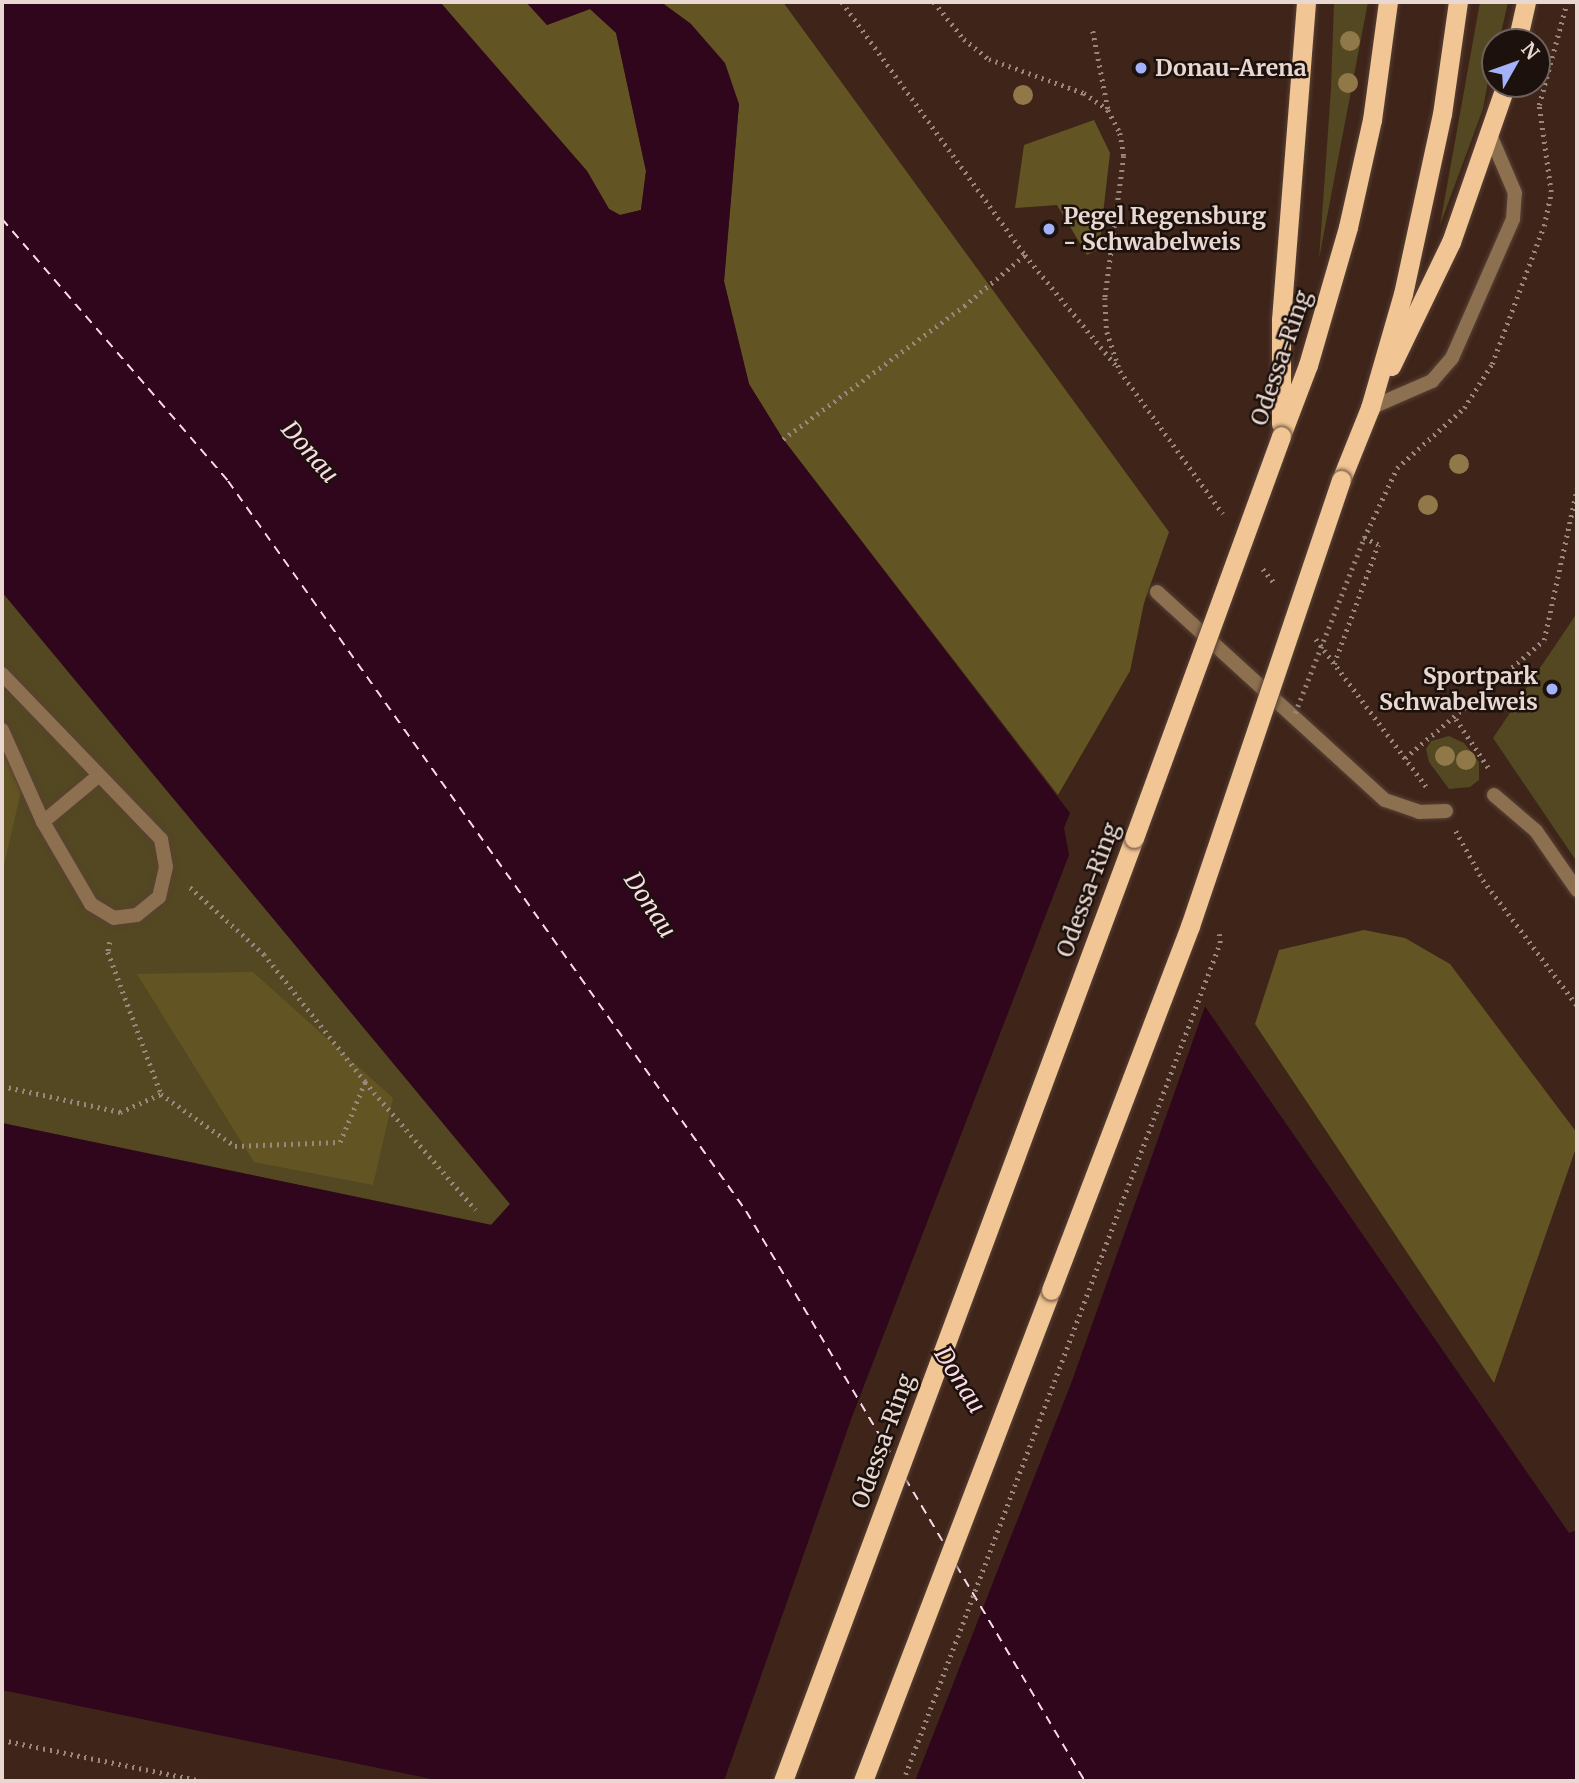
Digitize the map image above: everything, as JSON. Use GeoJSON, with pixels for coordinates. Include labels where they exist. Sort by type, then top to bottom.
{"type":"FeatureCollection","features":[{"type":"Feature","properties":{"kind":"highway"},"geometry":{"type":"LineString","coordinates":[[1280,436],[1281,320],[1306,2]]}},
{"type":"Feature","properties":{"kind":"highway","name":"Odessa-Ring"},"geometry":{"type":"LineString","coordinates":[[783,1781],[1308,366],[1348,227],[1372,120],[1388,2]]}},
{"type":"Feature","properties":{"kind":"highway"},"geometry":{"type":"LineString","coordinates":[[1370,408],[1403,294],[1439,127],[1458,2]]}},
{"type":"Feature","properties":{"kind":"highway"},"geometry":{"type":"LineString","coordinates":[[1520,28],[1526,2]]}},
{"type":"Feature","properties":{"kind":"highway"},"geometry":{"type":"LineString","coordinates":[[863,1781],[1190,926],[1341,480],[1370,408],[1451,242],[1491,137],[1502,98]]}},
{"type":"Feature","properties":{"kind":"lane"},"geometry":{"type":"LineString","coordinates":[[1370,408],[1432,381],[1452,358],[1513,219],[1515,193],[1491,137]]}},
{"type":"Feature","properties":{"kind":"lane"},"geometry":{"type":"LineString","coordinates":[[1157,592],[1385,800],[1419,812],[1446,811]]}},
{"type":"Feature","properties":{"kind":"lane"},"geometry":{"type":"LineString","coordinates":[[2,674],[161,839],[166,867],[159,897],[137,915],[114,918],[91,904],[43,822],[2,730]]}},
{"type":"Feature","properties":{"kind":"lane"},"geometry":{"type":"LineString","coordinates":[[43,822],[98,776]]}},
{"type":"Feature","properties":{"kind":"lane"},"geometry":{"type":"LineString","coordinates":[[1494,795],[1536,831],[1577,890]]}},
{"type":"Feature","properties":{"kind":"path"},"geometry":{"type":"LineString","coordinates":[[842,2],[1025,255],[1120,371],[1107,332],[1105,298],[1124,156],[1108,110],[1093,31]]}},
{"type":"Feature","properties":{"kind":"path"},"geometry":{"type":"LineString","coordinates":[[934,2],[964,39],[989,59],[1084,93],[1108,110]]}},
{"type":"Feature","properties":{"kind":"path"},"geometry":{"type":"LineString","coordinates":[[1539,105],[1567,2]]}},
{"type":"Feature","properties":{"kind":"path"},"geometry":{"type":"LineString","coordinates":[[783,439],[964,306],[1025,255]]}},
{"type":"Feature","properties":{"kind":"path"},"geometry":{"type":"LineString","coordinates":[[1405,758],[1455,719],[1544,640],[1577,489]]}},
{"type":"Feature","properties":{"kind":"path"},"geometry":{"type":"LineString","coordinates":[[1334,664],[1378,545],[1364,538]]}},
{"type":"Feature","properties":{"kind":"path"},"geometry":{"type":"LineString","coordinates":[[1455,719],[1488,764],[1494,795]]}},
{"type":"Feature","properties":{"kind":"path"},"geometry":{"type":"LineString","coordinates":[[1446,811],[1483,880],[1577,1005]]}},
{"type":"Feature","properties":{"kind":"path"},"geometry":{"type":"LineString","coordinates":[[166,867],[264,955],[365,1082],[476,1210]]}},
{"type":"Feature","properties":{"kind":"path"},"geometry":{"type":"LineString","coordinates":[[114,918],[108,952],[161,1094],[235,1146],[340,1142],[365,1082]]}},
{"type":"Feature","properties":{"kind":"path"},"geometry":{"type":"LineString","coordinates":[[2,1086],[120,1111],[161,1094]]}},
{"type":"Feature","properties":{"kind":"path"},"geometry":{"type":"LineString","coordinates":[[2,1740],[202,1781]]}},
{"type":"Feature","properties":{"kind":"shaded area"},"geometry":{"type":"Polygon","coordinates":[[[440,2],[526,2],[547,25],[590,9],[616,32],[646,171],[641,210],[620,215],[609,209],[587,171],[440,2]]]}},
{"type":"Feature","properties":{"kind":"shaded area"},"geometry":{"type":"Polygon","coordinates":[[[661,2],[783,2],[1169,532],[1144,603],[1130,671],[1058,795],[783,439],[749,384],[724,282],[739,104],[691,24],[661,2]]]}},
{"type":"Feature","properties":{"kind":"shaded area"},"geometry":{"type":"Polygon","coordinates":[[[1334,2],[1368,2],[1319,259],[1331,89],[1334,2]]]}},
{"type":"Feature","properties":{"kind":"shaded area"},"geometry":{"type":"Polygon","coordinates":[[[1480,2],[1508,2],[1502,28],[1481,28],[1481,98],[1485,98],[1483,109],[1440,225],[1480,2]]]}},
{"type":"Feature","properties":{"kind":"shaded area"},"geometry":{"type":"Polygon","coordinates":[[[1094,120],[1110,153],[1099,249],[1087,255],[1057,205],[1015,208],[1024,145],[1094,120]]]}},
{"type":"Feature","properties":{"kind":"shaded area"},"geometry":{"type":"Polygon","coordinates":[[[2,592],[510,1204],[492,1225],[2,1123],[2,592]]]}},
{"type":"Feature","properties":{"kind":"shaded area","name":"Sportpark Schwabelweis"},"geometry":{"type":"Polygon","coordinates":[[[1577,613],[1577,862],[1493,738],[1577,613]]]}},
{"type":"Feature","properties":{"kind":"shaded area"},"geometry":{"type":"Polygon","coordinates":[[[1449,736],[1464,743],[1479,762],[1479,780],[1470,787],[1449,789],[1429,762],[1426,749],[1431,741],[1449,736]]]}},
{"type":"Feature","properties":{"kind":"shaded area"},"geometry":{"type":"Polygon","coordinates":[[[2,742],[21,791],[2,874],[2,742]]]}},
{"type":"Feature","properties":{"kind":"shaded area"},"geometry":{"type":"Polygon","coordinates":[[[1364,930],[1405,938],[1450,964],[1577,1133],[1577,1145],[1494,1383],[1255,1024],[1279,950],[1364,930]]]}},
{"type":"Feature","properties":{"kind":"shaded area"},"geometry":{"type":"Polygon","coordinates":[[[253,972],[393,1098],[373,1185],[254,1162],[137,974],[253,972]]]}},
{"type":"Feature","properties":{"kind":"water","name":"Donau"},"geometry":{"type":"Polygon","coordinates":[[[2,2],[440,2],[587,171],[609,209],[620,215],[641,210],[646,171],[616,33],[590,9],[547,25],[526,2],[661,2],[691,24],[725,63],[739,104],[724,281],[749,384],[783,439],[1083,830],[1569,1533],[1577,1530],[1577,1781],[441,1781],[2,1690],[2,1123],[491,1225],[510,1204],[2,592],[2,2]]]}},
{"type":"Feature","properties":{"kind":"pier"},"geometry":{"type":"Polygon","coordinates":[[[1072,808],[1207,1001],[1072,1381],[915,1781],[724,1781],[853,1414],[1069,855],[1064,828],[1072,808]]]}},
{"type":"Feature","properties":{"kind":"ferry route"},"geometry":{"type":"LineString","coordinates":[[2,219],[228,481],[746,1211],[893,1458]]}},
{"type":"Feature","properties":{"kind":"ferry route"},"geometry":{"type":"LineString","coordinates":[[905,1478],[945,1545]]}},
{"type":"Feature","properties":{"kind":"ferry route"},"geometry":{"type":"LineString","coordinates":[[956,1565],[1085,1781]]}},
{"type":"Feature","properties":{"kind":"place","name":"Donau-Arena"},"geometry":{"type":"Point","coordinates":[1141,68]}},
{"type":"Feature","properties":{"kind":"place","name":"Pegel Regensburg - Schwabelweis"},"geometry":{"type":"Point","coordinates":[1049,229]}},
{"type":"Feature","properties":{"kind":"place","name":"Sportpark Schwabelweis"},"geometry":{"type":"Point","coordinates":[1552,689]}}]}
